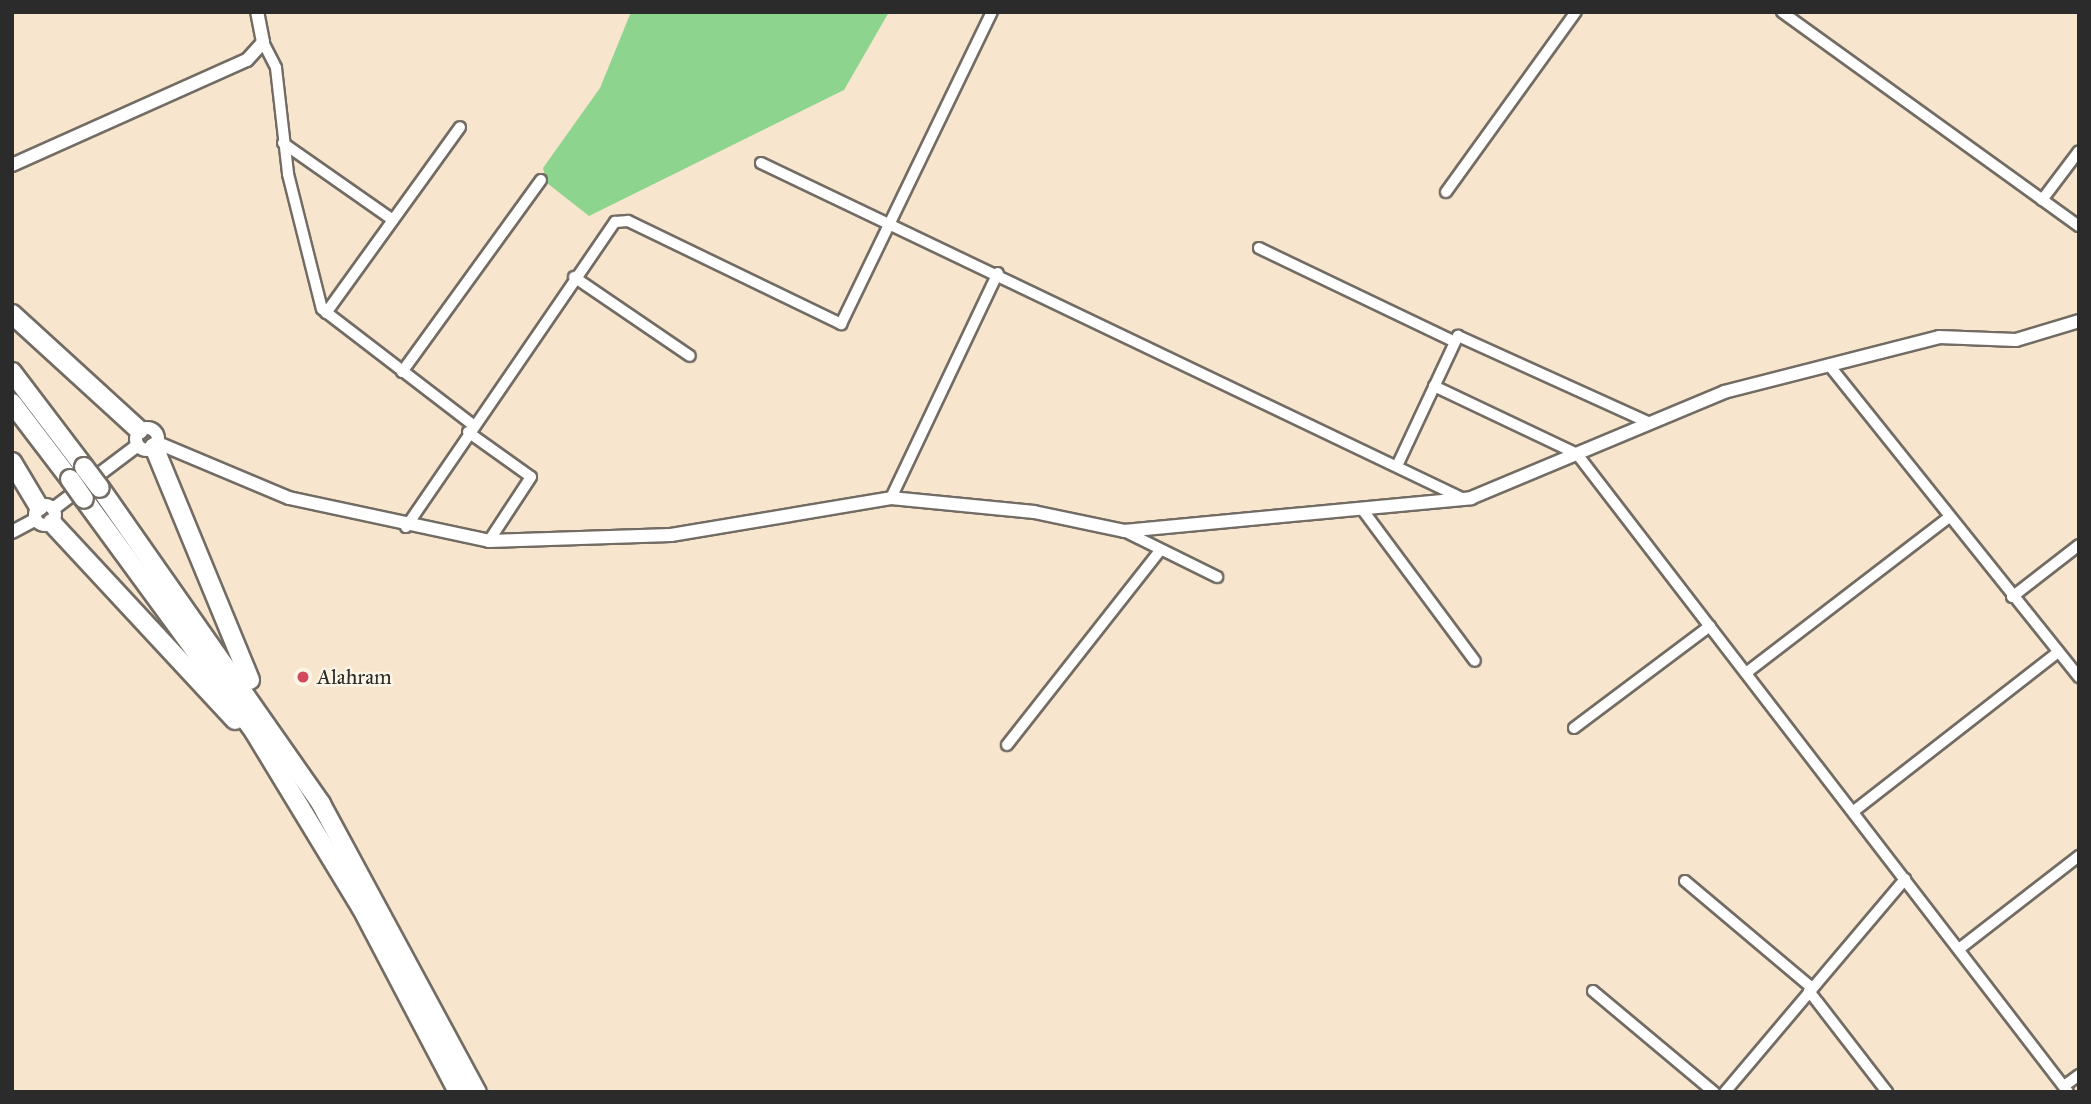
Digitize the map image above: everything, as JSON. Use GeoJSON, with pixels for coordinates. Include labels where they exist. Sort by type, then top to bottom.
{"type":"FeatureCollection","features":[{"type":"Feature","properties":{"kind":"highway"},"geometry":{"type":"LineString","coordinates":[[12,314],[147,441],[267,718]]}},
{"type":"Feature","properties":{"kind":"highway"},"geometry":{"type":"LineString","coordinates":[[12,372],[267,718],[377,899],[477,1092]]}},
{"type":"Feature","properties":{"kind":"highway"},"geometry":{"type":"LineString","coordinates":[[12,403],[274,762],[361,907],[458,1092]]}},
{"type":"Feature","properties":{"kind":"highway"},"geometry":{"type":"LineString","coordinates":[[12,462],[45,514],[274,762]]}},
{"type":"Feature","properties":{"kind":"street"},"geometry":{"type":"LineString","coordinates":[[257,12],[263,42],[276,68],[283,143],[326,313],[531,477],[489,541]]}},
{"type":"Feature","properties":{"kind":"street"},"geometry":{"type":"LineString","coordinates":[[406,527],[609,227],[628,221],[841,324],[992,12]]}},
{"type":"Feature","properties":{"kind":"street"},"geometry":{"type":"LineString","coordinates":[[1447,192],[1576,12]]}},
{"type":"Feature","properties":{"kind":"street"},"geometry":{"type":"LineString","coordinates":[[1782,12],[2079,226]]}},
{"type":"Feature","properties":{"kind":"street"},"geometry":{"type":"LineString","coordinates":[[12,165],[247,60],[263,42]]}},
{"type":"Feature","properties":{"kind":"street"},"geometry":{"type":"LineString","coordinates":[[326,313],[460,127]]}},
{"type":"Feature","properties":{"kind":"street"},"geometry":{"type":"LineString","coordinates":[[283,143],[393,220]]}},
{"type":"Feature","properties":{"kind":"street"},"geometry":{"type":"LineString","coordinates":[[2042,200],[2079,151]]}},
{"type":"Feature","properties":{"kind":"street"},"geometry":{"type":"LineString","coordinates":[[761,163],[998,273],[1464,499]]}},
{"type":"Feature","properties":{"kind":"street"},"geometry":{"type":"LineString","coordinates":[[402,372],[541,180]]}},
{"type":"Feature","properties":{"kind":"street"},"geometry":{"type":"LineString","coordinates":[[1259,248],[1455,342]]}},
{"type":"Feature","properties":{"kind":"street"},"geometry":{"type":"LineString","coordinates":[[891,498],[998,273]]}},
{"type":"Feature","properties":{"kind":"street"},"geometry":{"type":"LineString","coordinates":[[574,277],[690,356]]}},
{"type":"Feature","properties":{"kind":"street"},"geometry":{"type":"LineString","coordinates":[[12,531],[45,514],[147,441],[289,498],[406,527],[489,541],[671,535],[891,498],[1034,512],[1124,531],[1464,499],[1724,392],[1939,337],[2017,340],[2079,321]]}},
{"type":"Feature","properties":{"kind":"street"},"geometry":{"type":"LineString","coordinates":[[1397,466],[1458,337],[1650,423]]}},
{"type":"Feature","properties":{"kind":"street"},"geometry":{"type":"LineString","coordinates":[[1829,365],[2012,597],[2079,677]]}},
{"type":"Feature","properties":{"kind":"street"},"geometry":{"type":"LineString","coordinates":[[1434,386],[1577,454],[2066,1089],[2079,1074]]}},
{"type":"Feature","properties":{"kind":"street"},"geometry":{"type":"LineString","coordinates":[[1362,509],[1475,661]]}},
{"type":"Feature","properties":{"kind":"street"},"geometry":{"type":"LineString","coordinates":[[1746,673],[1949,517]]}},
{"type":"Feature","properties":{"kind":"street"},"geometry":{"type":"LineString","coordinates":[[1124,531],[1159,552],[1217,577]]}},
{"type":"Feature","properties":{"kind":"street"},"geometry":{"type":"LineString","coordinates":[[2012,597],[2079,545]]}},
{"type":"Feature","properties":{"kind":"street"},"geometry":{"type":"LineString","coordinates":[[1007,745],[1159,552]]}},
{"type":"Feature","properties":{"kind":"street"},"geometry":{"type":"LineString","coordinates":[[1574,727],[1710,626]]}},
{"type":"Feature","properties":{"kind":"street"},"geometry":{"type":"LineString","coordinates":[[1854,811],[2059,652]]}},
{"type":"Feature","properties":{"kind":"street"},"geometry":{"type":"LineString","coordinates":[[1959,949],[2079,856]]}},
{"type":"Feature","properties":{"kind":"street"},"geometry":{"type":"LineString","coordinates":[[1725,1092],[1905,879]]}},
{"type":"Feature","properties":{"kind":"street"},"geometry":{"type":"LineString","coordinates":[[1685,881],[1810,989],[1887,1092]]}},
{"type":"Feature","properties":{"kind":"street"},"geometry":{"type":"LineString","coordinates":[[1593,991],[1714,1092]]}},
{"type":"Feature","properties":{"kind":"green space"},"geometry":{"type":"Polygon","coordinates":[[[631,12],[889,12],[844,90],[589,216],[547,183],[543,168],[600,88],[631,12]]]}},
{"type":"Feature","properties":{"kind":"place","name":"Alahram"},"geometry":{"type":"Point","coordinates":[303,677]}}]}
